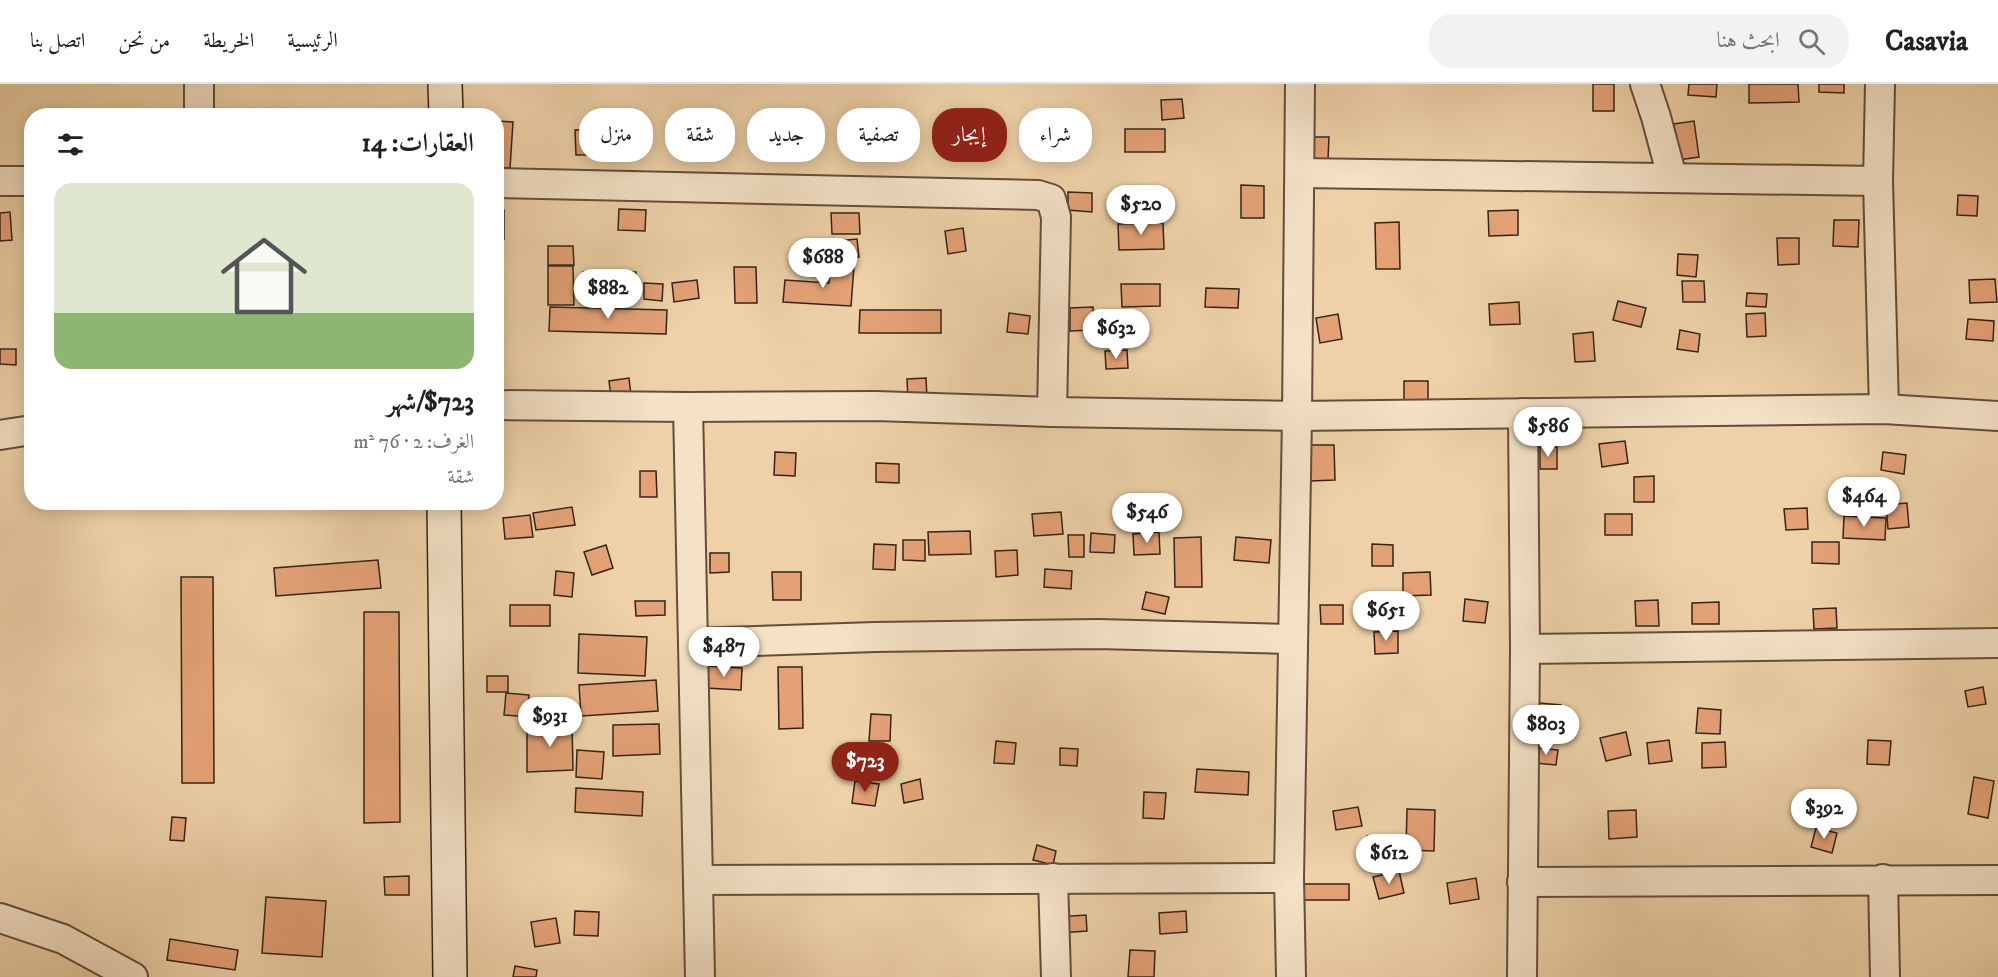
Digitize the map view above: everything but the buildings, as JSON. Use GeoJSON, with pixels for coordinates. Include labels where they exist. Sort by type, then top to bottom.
{"type":"FeatureCollection","features":[{"type":"Feature","properties":{"kind":"street"},"geometry":{"type":"LineString","coordinates":[[199,84],[199,108]]}},
{"type":"Feature","properties":{"kind":"street"},"geometry":{"type":"LineString","coordinates":[[446,84],[446,108]]}},
{"type":"Feature","properties":{"kind":"street"},"geometry":{"type":"LineString","coordinates":[[1291,977],[1288,878],[1297,416],[1300,84]]}},
{"type":"Feature","properties":{"kind":"street"},"geometry":{"type":"LineString","coordinates":[[1645,84],[1671,177]]}},
{"type":"Feature","properties":{"kind":"street"},"geometry":{"type":"LineString","coordinates":[[1880,84],[1878,181],[1884,409]]}},
{"type":"Feature","properties":{"kind":"street"},"geometry":{"type":"LineString","coordinates":[[1300,173],[1878,181]]}},
{"type":"Feature","properties":{"kind":"street"},"geometry":{"type":"LineString","coordinates":[[0,182],[24,181]]}},
{"type":"Feature","properties":{"kind":"street"},"geometry":{"type":"LineString","coordinates":[[504,183],[1038,195],[1051,199],[1056,217],[1052,412]]}},
{"type":"Feature","properties":{"kind":"street"},"geometry":{"type":"LineString","coordinates":[[504,405],[876,406],[1052,412],[1297,416],[1884,409],[1998,416]]}},
{"type":"Feature","properties":{"kind":"street"},"geometry":{"type":"LineString","coordinates":[[688,407],[700,977]]}},
{"type":"Feature","properties":{"kind":"street"},"geometry":{"type":"LineString","coordinates":[[1521,977],[1525,649],[1523,412]]}},
{"type":"Feature","properties":{"kind":"street"},"geometry":{"type":"LineString","coordinates":[[0,435],[24,431]]}},
{"type":"Feature","properties":{"kind":"street"},"geometry":{"type":"LineString","coordinates":[[444,510],[450,977]]}},
{"type":"Feature","properties":{"kind":"street"},"geometry":{"type":"LineString","coordinates":[[693,643],[1098,634],[1293,639]]}},
{"type":"Feature","properties":{"kind":"street"},"geometry":{"type":"LineString","coordinates":[[1525,649],[1998,643]]}},
{"type":"Feature","properties":{"kind":"street"},"geometry":{"type":"LineString","coordinates":[[1053,878],[1056,977]]}},
{"type":"Feature","properties":{"kind":"street"},"geometry":{"type":"LineString","coordinates":[[698,880],[1288,878]]}},
{"type":"Feature","properties":{"kind":"street"},"geometry":{"type":"LineString","coordinates":[[1883,879],[1885,977]]}},
{"type":"Feature","properties":{"kind":"street"},"geometry":{"type":"LineString","coordinates":[[1522,882],[1998,880]]}},
{"type":"Feature","properties":{"kind":"street"},"geometry":{"type":"LineString","coordinates":[[0,918],[63,939],[133,977]]}}]}
